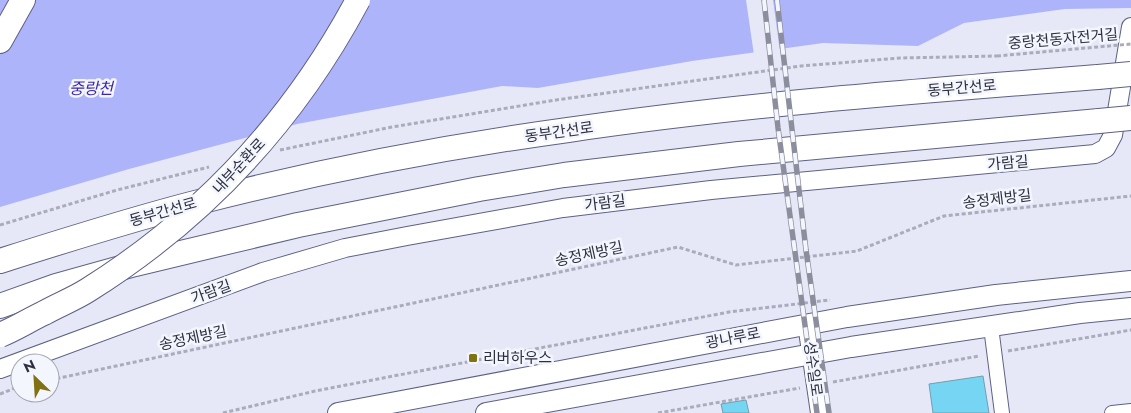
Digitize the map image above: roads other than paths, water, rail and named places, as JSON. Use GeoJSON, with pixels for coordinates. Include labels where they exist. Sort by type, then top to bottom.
{"type":"FeatureCollection","features":[{"type":"Feature","properties":{"kind":"highway"},"geometry":{"type":"LineString","coordinates":[[0,41],[22,0]]}},
{"type":"Feature","properties":{"kind":"highway","name":"내부순환로"},"geometry":{"type":"LineString","coordinates":[[0,335],[86,291],[147,250],[209,197],[250,156],[280,119],[316,70],[358,0]]}},
{"type":"Feature","properties":{"kind":"highway","name":"동부간선로"},"geometry":{"type":"LineString","coordinates":[[0,261],[197,202],[356,167],[578,128],[885,94],[1131,74]]}},
{"type":"Feature","properties":{"kind":"highway"},"geometry":{"type":"LineString","coordinates":[[0,306],[56,286],[135,264],[397,205],[536,180],[739,154],[1131,118]]}},
{"type":"Feature","properties":{"kind":"main road","name":"광나루로"},"geometry":{"type":"LineString","coordinates":[[338,413],[808,324],[996,295],[1131,281]]}},
{"type":"Feature","properties":{"kind":"main road","name":"광나루로"},"geometry":{"type":"LineString","coordinates":[[486,413],[812,354],[1080,313],[1131,308]]}},
{"type":"Feature","properties":{"kind":"street","name":"가람길"},"geometry":{"type":"LineString","coordinates":[[0,369],[263,272],[346,248],[563,208],[711,190],[1096,154],[1106,148],[1113,136],[1131,35]]}},
{"type":"Feature","properties":{"kind":"street","name":"성수일로"},"geometry":{"type":"LineString","coordinates":[[808,324],[820,413]]}},
{"type":"Feature","properties":{"kind":"street"},"geometry":{"type":"LineString","coordinates":[[991,327],[1002,413]]}},
{"type":"Feature","properties":{"kind":"street"},"geometry":{"type":"LineString","coordinates":[[1112,413],[1131,411]]}},
{"type":"Feature","properties":{"kind":"water","name":"중랑천"},"geometry":{"type":"Polygon","coordinates":[[[0,0],[1131,0],[1131,8],[1065,9],[964,23],[918,46],[823,43],[692,61],[538,88],[502,86],[297,124],[129,169],[0,207],[0,0]]]}},
{"type":"Feature","properties":{"kind":"railway"},"geometry":{"type":"LineString","coordinates":[[764,0],[778,128],[817,413]]}},
{"type":"Feature","properties":{"kind":"railway"},"geometry":{"type":"LineString","coordinates":[[777,0],[806,250],[829,413]]}},
{"type":"Feature","properties":{"kind":"place","name":"리버하우스"},"geometry":{"type":"Point","coordinates":[473,358]}}]}
